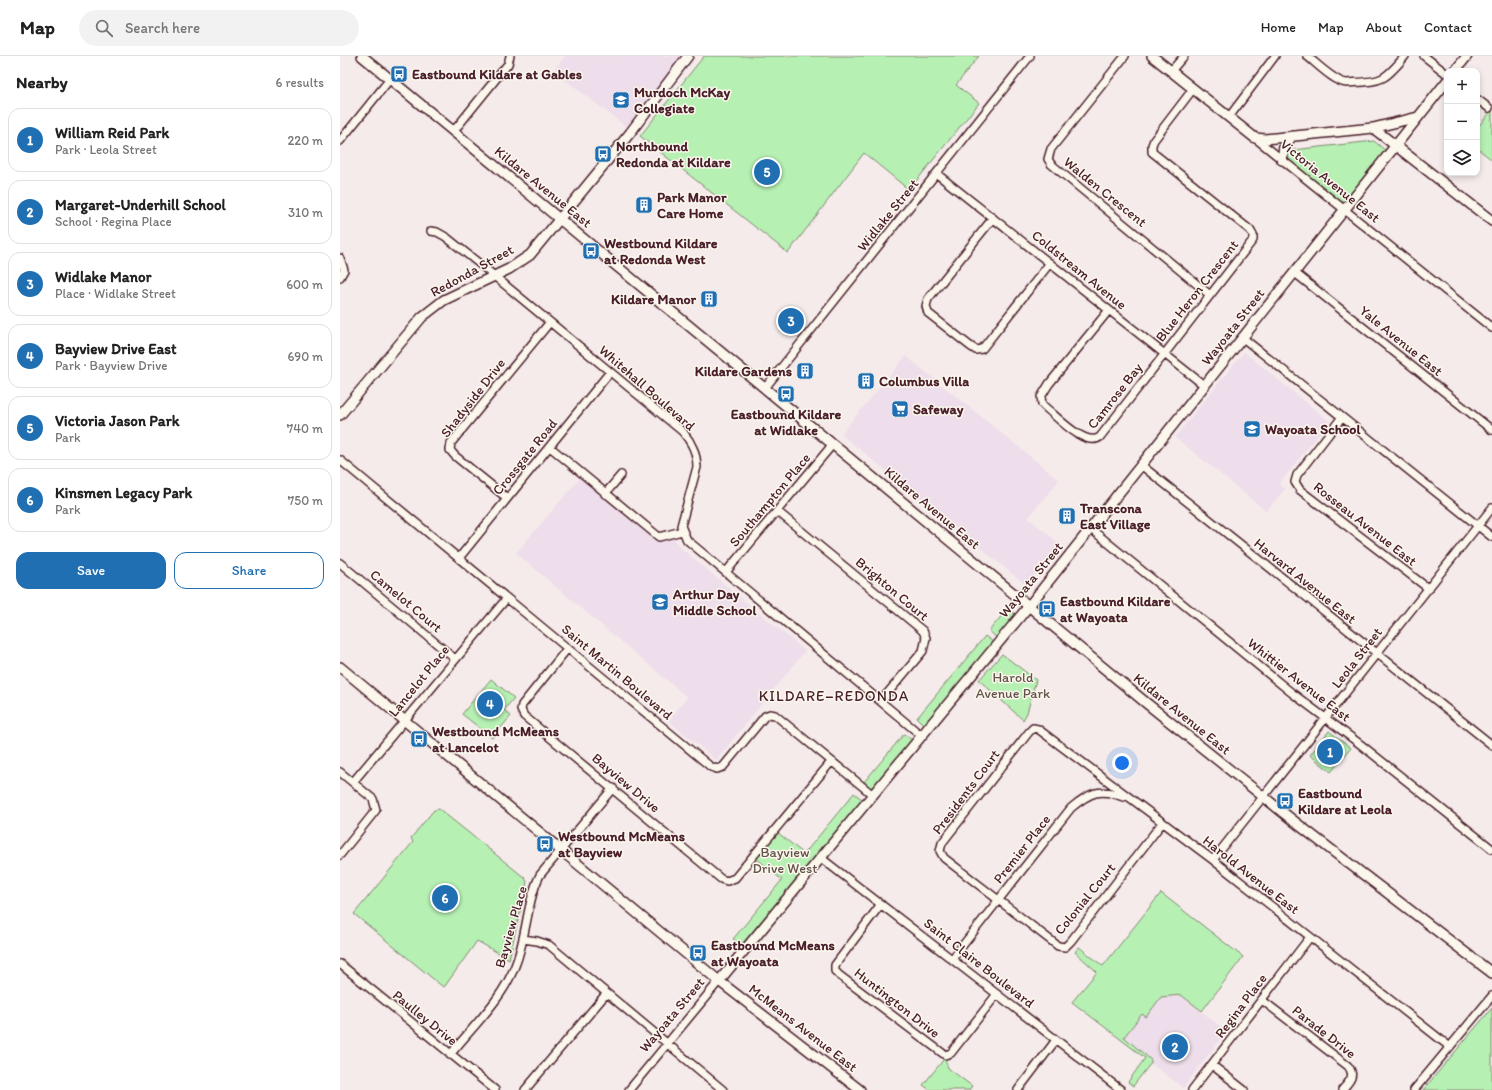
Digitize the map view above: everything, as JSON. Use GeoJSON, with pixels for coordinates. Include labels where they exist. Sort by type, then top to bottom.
{"type":"FeatureCollection","features":[{"type":"Feature","properties":{"kind":"street","name":"Kildare Avenue East"},"geometry":{"type":"LineString","coordinates":[[362,56],[833,444],[1028,607],[1263,796],[1492,973]]}},
{"type":"Feature","properties":{"kind":"street"},"geometry":{"type":"LineString","coordinates":[[453,132],[508,64],[510,56]]}},
{"type":"Feature","properties":{"kind":"street","name":"Redonda Street"},"geometry":{"type":"LineString","coordinates":[[340,415],[422,317],[444,300],[509,269],[530,255],[630,133],[688,56]]}},
{"type":"Feature","properties":{"kind":"street","name":"Widlake Street"},"geometry":{"type":"LineString","coordinates":[[765,388],[1030,56]]}},
{"type":"Feature","properties":{"kind":"street","name":"Walden Crescent"},"geometry":{"type":"LineString","coordinates":[[1125,56],[1051,149],[1048,160],[1050,164],[1210,294]]}},
{"type":"Feature","properties":{"kind":"street","name":"Victoria Avenue East"},"geometry":{"type":"LineString","coordinates":[[1152,56],[1193,90],[1229,116],[1343,210],[1492,328]]}},
{"type":"Feature","properties":{"kind":"street"},"geometry":{"type":"LineString","coordinates":[[1171,71],[1184,56]]}},
{"type":"Feature","properties":{"kind":"street"},"geometry":{"type":"LineString","coordinates":[[1229,116],[1275,56]]}},
{"type":"Feature","properties":{"kind":"street"},"geometry":{"type":"LineString","coordinates":[[1307,56],[1334,78],[1342,83],[1347,83],[1386,78],[1405,56]]}},
{"type":"Feature","properties":{"kind":"street"},"geometry":{"type":"LineString","coordinates":[[1424,56],[1444,72]]}},
{"type":"Feature","properties":{"kind":"street"},"geometry":{"type":"LineString","coordinates":[[1457,68],[1467,56]]}},
{"type":"Feature","properties":{"kind":"street"},"geometry":{"type":"LineString","coordinates":[[340,142],[390,79]]}},
{"type":"Feature","properties":{"kind":"street","name":"Wayoata Street"},"geometry":{"type":"LineString","coordinates":[[629,1090],[1028,607],[1444,85]]}},
{"type":"Feature","properties":{"kind":"street","name":"Blue Heron Crescent"},"geometry":{"type":"LineString","coordinates":[[1164,354],[1250,245],[1253,235],[1250,230],[1152,152],[1154,140],[1193,90]]}},
{"type":"Feature","properties":{"kind":"street"},"geometry":{"type":"LineString","coordinates":[[1480,101],[1488,108]]}},
{"type":"Feature","properties":{"kind":"street"},"geometry":{"type":"LineString","coordinates":[[1254,138],[1265,139],[1373,128],[1418,117]]}},
{"type":"Feature","properties":{"kind":"street"},"geometry":{"type":"LineString","coordinates":[[1373,128],[1492,221]]}},
{"type":"Feature","properties":{"kind":"street"},"geometry":{"type":"LineString","coordinates":[[1282,160],[1284,147],[1292,136]]}},
{"type":"Feature","properties":{"kind":"street","name":"Coldstream Avenue"},"geometry":{"type":"LineString","coordinates":[[937,174],[1205,386]]}},
{"type":"Feature","properties":{"kind":"street"},"geometry":{"type":"LineString","coordinates":[[993,218],[928,299],[926,306],[928,313],[976,350],[982,349],[1050,263]]}},
{"type":"Feature","properties":{"kind":"street","name":"Whitehall Boulevard"},"geometry":{"type":"LineString","coordinates":[[431,232],[437,232],[446,237],[683,432],[695,452],[697,467],[682,518],[682,531]]}},
{"type":"Feature","properties":{"kind":"street"},"geometry":{"type":"LineString","coordinates":[[340,258],[344,270],[340,277]]}},
{"type":"Feature","properties":{"kind":"street","name":"Yale Avenue East"},"geometry":{"type":"LineString","coordinates":[[1295,273],[1492,430]]}},
{"type":"Feature","properties":{"kind":"street","name":"Camrose Bay"},"geometry":{"type":"LineString","coordinates":[[1109,310],[1040,397],[1042,404],[1046,408],[1080,436],[1090,441],[1096,441],[1100,438],[1164,354]]}},
{"type":"Feature","properties":{"kind":"street","name":"Shadyside Drive"},"geometry":{"type":"LineString","coordinates":[[508,498],[455,456],[450,450],[451,443],[550,322]]}},
{"type":"Feature","properties":{"kind":"street"},"geometry":{"type":"LineString","coordinates":[[1243,338],[1492,538]]}},
{"type":"Feature","properties":{"kind":"street","name":"Crossgate Road"},"geometry":{"type":"LineString","coordinates":[[459,558],[610,372]]}},
{"type":"Feature","properties":{"kind":"street","name":"Rosseau Avenue East"},"geometry":{"type":"LineString","coordinates":[[1342,417],[1297,475],[1295,482],[1300,490],[1429,589]]}},
{"type":"Feature","properties":{"kind":"street","name":"Southampton Place"},"geometry":{"type":"LineString","coordinates":[[726,572],[833,444]]}},
{"type":"Feature","properties":{"kind":"street"},"geometry":{"type":"LineString","coordinates":[[550,447],[659,538],[682,531],[687,540],[922,736]]}},
{"type":"Feature","properties":{"kind":"street","name":"Saint Martin Boulevard"},"geometry":{"type":"LineString","coordinates":[[340,460],[711,767],[717,769],[723,767],[765,716],[770,714],[775,715],[873,796]]}},
{"type":"Feature","properties":{"kind":"street","name":"Harvard Avenue East"},"geometry":{"type":"LineString","coordinates":[[1141,465],[1376,654],[1492,745]]}},
{"type":"Feature","properties":{"kind":"street"},"geometry":{"type":"LineString","coordinates":[[605,494],[621,475]]}},
{"type":"Feature","properties":{"kind":"street","name":"Leola Street"},"geometry":{"type":"LineString","coordinates":[[1213,860],[1492,508]]}},
{"type":"Feature","properties":{"kind":"street","name":"Brighton Court"},"geometry":{"type":"LineString","coordinates":[[777,511],[923,631],[926,638],[923,651],[881,701]]}},
{"type":"Feature","properties":{"kind":"street","name":"Whittier Avenue East"},"geometry":{"type":"LineString","coordinates":[[1091,529],[1292,693],[1492,849]]}},
{"type":"Feature","properties":{"kind":"street","name":"Camelot Court"},"geometry":{"type":"LineString","coordinates":[[340,563],[455,659]]}},
{"type":"Feature","properties":{"kind":"street","name":"Lancelot Place"},"geometry":{"type":"LineString","coordinates":[[353,782],[507,598]]}},
{"type":"Feature","properties":{"kind":"street","name":"Bayview Drive"},"geometry":{"type":"LineString","coordinates":[[568,649],[522,705],[521,710],[524,716],[613,788],[721,879],[727,881],[735,878],[831,762]]}},
{"type":"Feature","properties":{"kind":"street","name":"McMeans Avenue East"},"geometry":{"type":"LineString","coordinates":[[340,667],[718,981],[860,1090]]}},
{"type":"Feature","properties":{"kind":"street","name":"Harold Avenue East"},"geometry":{"type":"LineString","coordinates":[[1033,728],[1043,731],[1162,823],[1213,860],[1450,1047]]}},
{"type":"Feature","properties":{"kind":"street","name":"Presidents Court"},"geometry":{"type":"LineString","coordinates":[[998,900],[944,858],[940,852],[942,845],[1033,728]]}},
{"type":"Feature","properties":{"kind":"street"},"geometry":{"type":"LineString","coordinates":[[340,772],[373,799],[376,810],[340,855]]}},
{"type":"Feature","properties":{"kind":"street","name":"Bayview Place"},"geometry":{"type":"LineString","coordinates":[[450,1055],[504,988],[515,968],[535,888],[540,875],[613,788]]}},
{"type":"Feature","properties":{"kind":"street","name":"Premier Place"},"geometry":{"type":"LineString","coordinates":[[952,959],[1071,808],[1085,797],[1099,791],[1114,793],[1132,800]]}},
{"type":"Feature","properties":{"kind":"street","name":"Colonial Court"},"geometry":{"type":"LineString","coordinates":[[998,900],[1058,946],[1065,947],[1162,823]]}},
{"type":"Feature","properties":{"kind":"street","name":"Saint Claire Boulevard"},"geometry":{"type":"LineString","coordinates":[[821,858],[1056,1040],[1116,1089]]}},
{"type":"Feature","properties":{"kind":"street","name":"Huntington Drive"},"geometry":{"type":"LineString","coordinates":[[882,904],[835,965],[835,971],[839,975],[945,1055],[951,1052],[997,994]]}},
{"type":"Feature","properties":{"kind":"street","name":"Regina Place"},"geometry":{"type":"LineString","coordinates":[[1192,1090],[1310,937]]}},
{"type":"Feature","properties":{"kind":"street"},"geometry":{"type":"LineString","coordinates":[[523,939],[537,941],[549,946],[723,1090]]}},
{"type":"Feature","properties":{"kind":"street","name":"Paulley Drive"},"geometry":{"type":"LineString","coordinates":[[340,964],[450,1055],[495,1090]]}},
{"type":"Feature","properties":{"kind":"street"},"geometry":{"type":"LineString","coordinates":[[525,1090],[606,994]]}},
{"type":"Feature","properties":{"kind":"street"},"geometry":{"type":"LineString","coordinates":[[1414,1090],[1492,996]]}},
{"type":"Feature","properties":{"kind":"street","name":"Parade Drive"},"geometry":{"type":"LineString","coordinates":[[1262,1000],[1348,1066],[1352,1074],[1352,1078],[1342,1090]]}},
{"type":"Feature","properties":{"kind":"street"},"geometry":{"type":"LineString","coordinates":[[1018,1090],[1056,1040]]}},
{"type":"Feature","properties":{"kind":"street"},"geometry":{"type":"LineString","coordinates":[[1212,1065],[1244,1090]]}},
{"type":"Feature","properties":{"kind":"shaded area","name":"Murdoch McKay Collegiate"},"geometry":{"type":"Polygon","coordinates":[[[565,56],[686,56],[629,129],[554,71],[565,56]]]}},
{"type":"Feature","properties":{"kind":"shaded area","name":"Wayoata School"},"geometry":{"type":"Polygon","coordinates":[[[1244,352],[1329,421],[1279,484],[1285,489],[1266,511],[1175,437],[1244,352]]]}},
{"type":"Feature","properties":{"kind":"shaded area"},"geometry":{"type":"Polygon","coordinates":[[[906,356],[1059,480],[1028,518],[1060,544],[1026,585],[841,434],[906,356]]]}},
{"type":"Feature","properties":{"kind":"shaded area","name":"Arthur Day Middle School"},"geometry":{"type":"Polygon","coordinates":[[[581,477],[657,540],[672,536],[682,549],[805,651],[716,760],[669,721],[687,697],[516,553],[581,477]]]}},
{"type":"Feature","properties":{"kind":"shaded area"},"geometry":{"type":"Polygon","coordinates":[[[1181,995],[1226,1031],[1183,1088],[1151,1063],[1151,1060],[1124,1037],[1142,1014],[1146,1017],[1161,997],[1181,995]]]}},
{"type":"Feature","properties":{"kind":"green space"},"geometry":{"type":"Polygon","coordinates":[[[704,56],[979,56],[956,85],[979,103],[909,190],[864,153],[788,253],[640,136],[704,56]]]}},
{"type":"Feature","properties":{"kind":"green space"},"geometry":{"type":"Polygon","coordinates":[[[1492,110],[1492,160],[1480,150],[1480,124],[1492,110]]]}},
{"type":"Feature","properties":{"kind":"green space"},"geometry":{"type":"Polygon","coordinates":[[[1374,141],[1386,151],[1347,201],[1340,202],[1289,160],[1287,156],[1292,150],[1374,141]]]}},
{"type":"Feature","properties":{"kind":"green space"},"geometry":{"type":"Polygon","coordinates":[[[1008,608],[1016,615],[999,636],[996,637],[989,631],[1008,608]]]}},
{"type":"Feature","properties":{"kind":"green space"},"geometry":{"type":"Polygon","coordinates":[[[985,636],[993,642],[924,725],[917,718],[985,636]]]}},
{"type":"Feature","properties":{"kind":"green space","name":"Harold Avenue Park"},"geometry":{"type":"Polygon","coordinates":[[[1002,654],[1036,680],[1027,713],[1023,720],[979,680],[1002,654]]]}},
{"type":"Feature","properties":{"kind":"green space"},"geometry":{"type":"Polygon","coordinates":[[[491,679],[514,698],[504,710],[511,716],[492,738],[462,714],[491,679]]]}},
{"type":"Feature","properties":{"kind":"green space"},"geometry":{"type":"Polygon","coordinates":[[[1329,731],[1351,748],[1331,772],[1310,755],[1329,731]]]}},
{"type":"Feature","properties":{"kind":"green space"},"geometry":{"type":"Polygon","coordinates":[[[904,734],[912,740],[872,789],[864,782],[904,734]]]}},
{"type":"Feature","properties":{"kind":"green space","name":"Bayview Drive West"},"geometry":{"type":"Polygon","coordinates":[[[854,793],[863,800],[743,943],[740,944],[733,939],[782,880],[756,858],[777,832],[804,854],[854,793]]]}},
{"type":"Feature","properties":{"kind":"green space"},"geometry":{"type":"Polygon","coordinates":[[[439,809],[525,878],[527,882],[509,959],[477,941],[443,987],[354,914],[413,842],[411,838],[434,810],[439,809]]]}},
{"type":"Feature","properties":{"kind":"green space"},"geometry":{"type":"Polygon","coordinates":[[[1161,893],[1243,957],[1202,1011],[1181,995],[1161,997],[1146,1017],[1142,1014],[1124,1037],[1151,1060],[1151,1063],[1133,1086],[1128,1082],[1145,1058],[1072,1002],[1097,972],[1075,952],[1079,947],[1103,966],[1161,893]]]}},
{"type":"Feature","properties":{"kind":"green space"},"geometry":{"type":"Polygon","coordinates":[[[1492,1008],[1492,1090],[1423,1090],[1492,1008]]]}},
{"type":"Feature","properties":{"kind":"green space"},"geometry":{"type":"Polygon","coordinates":[[[944,1059],[948,1068],[972,1086],[969,1090],[930,1090],[923,1085],[944,1059]]]}},
{"type":"Feature","properties":{"kind":"place","name":"Eastbound Kildare at Gables"},"geometry":{"type":"Point","coordinates":[399,74]}},
{"type":"Feature","properties":{"kind":"place","name":"Murdoch McKay Collegiate"},"geometry":{"type":"Point","coordinates":[621,100]}},
{"type":"Feature","properties":{"kind":"place","name":"Northbound Redonda at Kildare"},"geometry":{"type":"Point","coordinates":[603,154]}},
{"type":"Feature","properties":{"kind":"place","name":"Victoria Jason Park"},"geometry":{"type":"Point","coordinates":[767,172]}},
{"type":"Feature","properties":{"kind":"place","name":"Park Manor Care Home"},"geometry":{"type":"Point","coordinates":[644,205]}},
{"type":"Feature","properties":{"kind":"place","name":"Westbound Kildare at Redonda West"},"geometry":{"type":"Point","coordinates":[591,251]}},
{"type":"Feature","properties":{"kind":"place","name":"Kildare Manor"},"geometry":{"type":"Point","coordinates":[709,299]}},
{"type":"Feature","properties":{"kind":"place","name":"Widlake Manor"},"geometry":{"type":"Point","coordinates":[791,321]}},
{"type":"Feature","properties":{"kind":"place","name":"Kildare Gardens"},"geometry":{"type":"Point","coordinates":[805,371]}},
{"type":"Feature","properties":{"kind":"place","name":"Columbus Villa"},"geometry":{"type":"Point","coordinates":[866,381]}},
{"type":"Feature","properties":{"kind":"place","name":"Eastbound Kildare at Widlake"},"geometry":{"type":"Point","coordinates":[786,394]}},
{"type":"Feature","properties":{"kind":"place","name":"Safeway"},"geometry":{"type":"Point","coordinates":[900,409]}},
{"type":"Feature","properties":{"kind":"place","name":"Wayoata School"},"geometry":{"type":"Point","coordinates":[1252,429]}},
{"type":"Feature","properties":{"kind":"place","name":"Transcona East Village"},"geometry":{"type":"Point","coordinates":[1067,516]}},
{"type":"Feature","properties":{"kind":"place","name":"Arthur Day Middle School"},"geometry":{"type":"Point","coordinates":[660,602]}},
{"type":"Feature","properties":{"kind":"place","name":"Eastbound Kildare at Wayoata"},"geometry":{"type":"Point","coordinates":[1047,609]}},
{"type":"Feature","properties":{"kind":"place","name":"Bayview Drive East"},"geometry":{"type":"Point","coordinates":[490,704]}},
{"type":"Feature","properties":{"kind":"place","name":"Westbound McMeans at Lancelot"},"geometry":{"type":"Point","coordinates":[419,739]}},
{"type":"Feature","properties":{"kind":"place","name":"William Reid Park"},"geometry":{"type":"Point","coordinates":[1330,752]}},
{"type":"Feature","properties":{"kind":"place","name":"Eastbound Kildare at Leola"},"geometry":{"type":"Point","coordinates":[1285,801]}},
{"type":"Feature","properties":{"kind":"place","name":"Westbound McMeans at Bayview"},"geometry":{"type":"Point","coordinates":[545,844]}},
{"type":"Feature","properties":{"kind":"place","name":"Kinsmen Legacy Park"},"geometry":{"type":"Point","coordinates":[445,898]}},
{"type":"Feature","properties":{"kind":"place","name":"Eastbound McMeans at Wayoata"},"geometry":{"type":"Point","coordinates":[698,953]}},
{"type":"Feature","properties":{"kind":"place","name":"Margaret-Underhill School"},"geometry":{"type":"Point","coordinates":[1175,1047]}},
{"type":"Feature","properties":{"kind":"district","name":"KILDARE–REDONDA"},"geometry":{"type":"Point","coordinates":[834,696]}}]}
